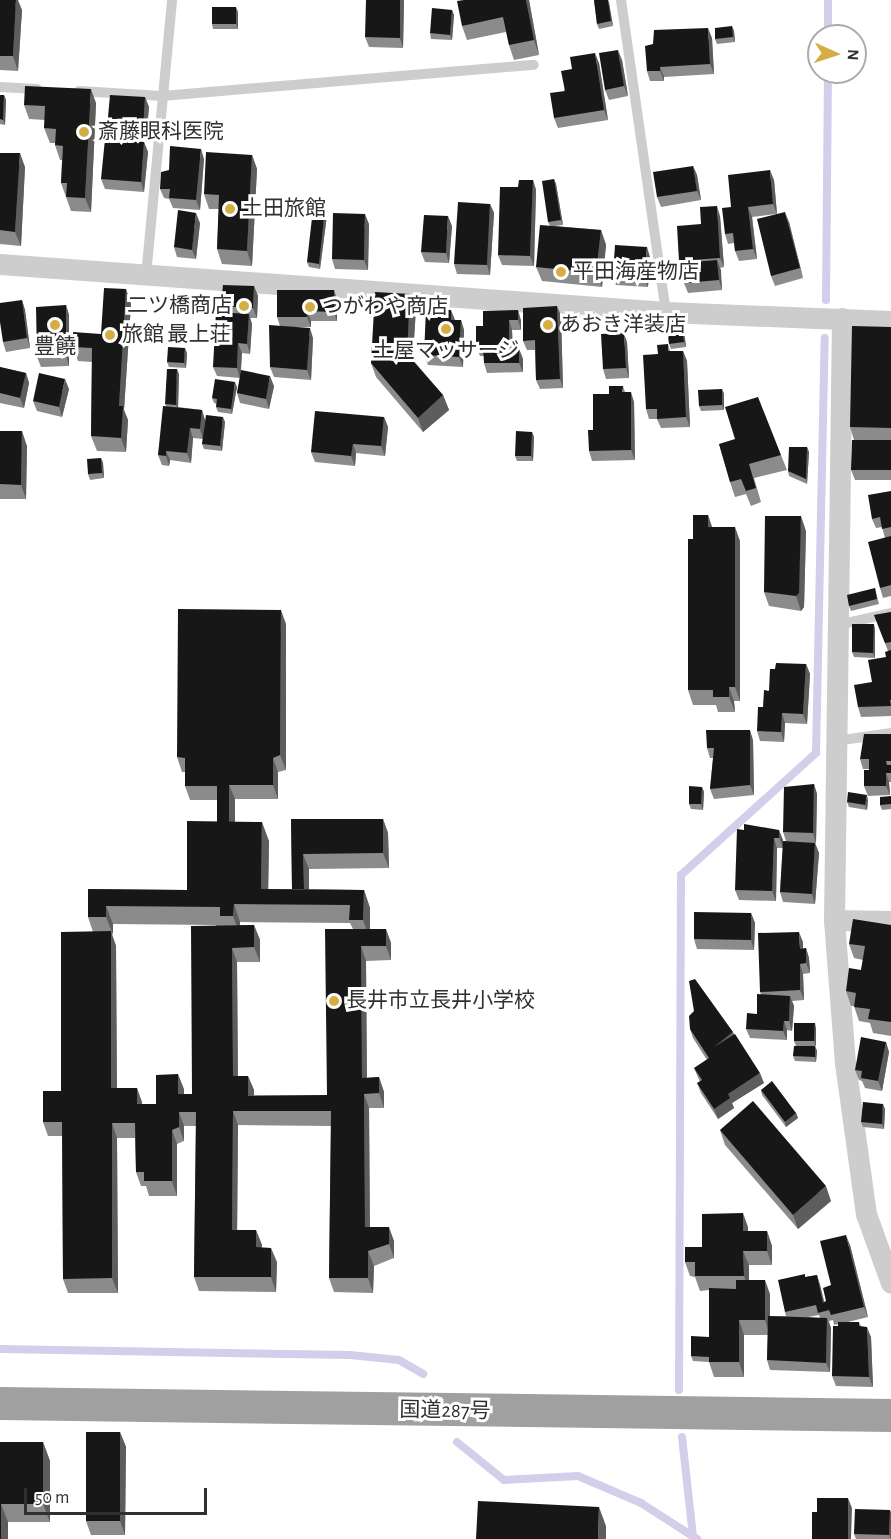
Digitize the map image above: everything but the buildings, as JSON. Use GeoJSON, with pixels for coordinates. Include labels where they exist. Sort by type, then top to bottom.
{"type":"FeatureCollection","features":[{"type":"Feature","properties":{"kind":"highway","name":"国道287号"},"geometry":{"type":"LineString","coordinates":[[0,1403],[891,1416]]}},
{"type":"Feature","properties":{"kind":"street"},"geometry":{"type":"LineString","coordinates":[[0,264],[666,312],[891,321]]}},
{"type":"Feature","properties":{"kind":"street"},"geometry":{"type":"LineString","coordinates":[[842,318],[834,920],[845,1062],[866,1214],[891,1283]]}},
{"type":"Feature","properties":{"kind":"street"},"geometry":{"type":"LineString","coordinates":[[834,920],[891,921]]}},
{"type":"Feature","properties":{"kind":"lane"},"geometry":{"type":"LineString","coordinates":[[146,276],[171,0]]}},
{"type":"Feature","properties":{"kind":"lane"},"geometry":{"type":"LineString","coordinates":[[621,0],[666,312]]}},
{"type":"Feature","properties":{"kind":"lane"},"geometry":{"type":"LineString","coordinates":[[70,91],[162,96],[534,64]]}},
{"type":"Feature","properties":{"kind":"lane"},"geometry":{"type":"LineString","coordinates":[[0,87],[46,89]]}},
{"type":"Feature","properties":{"kind":"lane"},"geometry":{"type":"LineString","coordinates":[[838,625],[891,613]]}},
{"type":"Feature","properties":{"kind":"lane"},"geometry":{"type":"LineString","coordinates":[[836,741],[891,733]]}},
{"type":"Feature","properties":{"kind":"waterway"},"geometry":{"type":"LineString","coordinates":[[828,0],[828,24]]}},
{"type":"Feature","properties":{"kind":"waterway"},"geometry":{"type":"LineString","coordinates":[[826,300],[828,84]]}},
{"type":"Feature","properties":{"kind":"waterway"},"geometry":{"type":"LineString","coordinates":[[679,1390],[681,875],[816,753],[825,338]]}},
{"type":"Feature","properties":{"kind":"waterway"},"geometry":{"type":"LineString","coordinates":[[0,1349],[350,1355],[399,1360],[423,1374]]}},
{"type":"Feature","properties":{"kind":"waterway"},"geometry":{"type":"LineString","coordinates":[[682,1437],[693,1537]]}},
{"type":"Feature","properties":{"kind":"waterway"},"geometry":{"type":"LineString","coordinates":[[457,1442],[504,1480],[578,1476],[641,1503],[697,1539]]}},
{"type":"Feature","properties":{"kind":"place","name":"斎藤眼科医院"},"geometry":{"type":"Point","coordinates":[84,132]}},
{"type":"Feature","properties":{"kind":"place","name":"土田旅館"},"geometry":{"type":"Point","coordinates":[230,209]}},
{"type":"Feature","properties":{"kind":"place","name":"平田海産物店"},"geometry":{"type":"Point","coordinates":[561,272]}},
{"type":"Feature","properties":{"kind":"place","name":"二ツ橋商店"},"geometry":{"type":"Point","coordinates":[244,306]}},
{"type":"Feature","properties":{"kind":"place","name":"つがわや商店"},"geometry":{"type":"Point","coordinates":[310,307]}},
{"type":"Feature","properties":{"kind":"place","name":"豊饒"},"geometry":{"type":"Point","coordinates":[55,325]}},
{"type":"Feature","properties":{"kind":"place","name":"あおき洋装店"},"geometry":{"type":"Point","coordinates":[548,325]}},
{"type":"Feature","properties":{"kind":"place","name":"土屋マッサージ"},"geometry":{"type":"Point","coordinates":[446,329]}},
{"type":"Feature","properties":{"kind":"place","name":"旅館 最上荘"},"geometry":{"type":"Point","coordinates":[110,335]}},
{"type":"Feature","properties":{"kind":"place","name":"長井市立長井小学校"},"geometry":{"type":"Point","coordinates":[334,1001]}}]}
